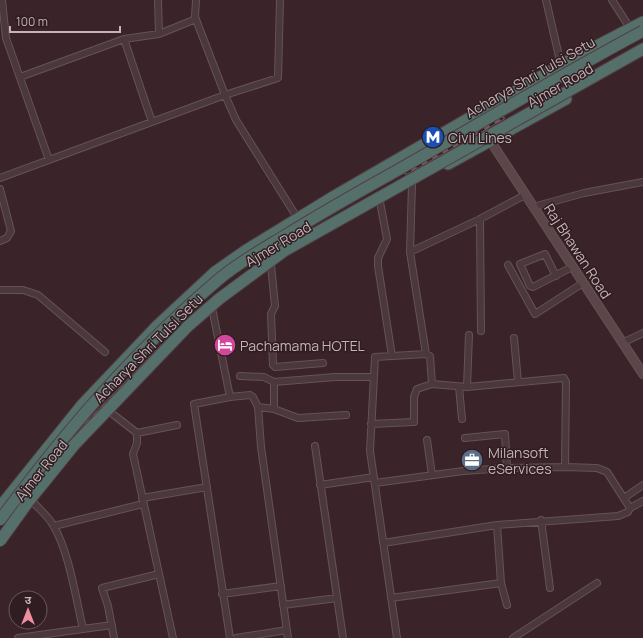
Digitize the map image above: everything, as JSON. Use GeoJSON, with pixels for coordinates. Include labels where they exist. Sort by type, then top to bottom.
{"type":"FeatureCollection","features":[{"type":"Feature","properties":{"kind":"highway","name":"Ajmer Road"},"geometry":{"type":"LineString","coordinates":[[0,507],[82,404],[157,326],[214,272],[245,250],[561,65],[643,22]]}},
{"type":"Feature","properties":{"kind":"highway","name":"Acharya Shri Tulsi Setu"},"geometry":{"type":"LineString","coordinates":[[0,520],[25,486],[87,410],[162,332],[219,279],[248,258],[343,201],[571,70],[643,31]]}},
{"type":"Feature","properties":{"kind":"highway","name":"Acharya Shri Tulsi Setu"},"geometry":{"type":"LineString","coordinates":[[0,540],[32,496],[75,444],[188,326],[231,289],[284,251],[347,218],[643,49]]}},
{"type":"Feature","properties":{"kind":"highway","name":"Ajmer Road"},"geometry":{"type":"LineString","coordinates":[[0,548],[59,469],[110,412],[190,327],[244,283],[293,251],[643,55]]}},
{"type":"Feature","properties":{"kind":"street"},"geometry":{"type":"LineString","coordinates":[[2,0],[3,39],[20,77],[49,160]]}},
{"type":"Feature","properties":{"kind":"street"},"geometry":{"type":"LineString","coordinates":[[158,0],[159,34]]}},
{"type":"Feature","properties":{"kind":"street"},"geometry":{"type":"LineString","coordinates":[[196,0],[196,19],[236,120],[298,219]]}},
{"type":"Feature","properties":{"kind":"street"},"geometry":{"type":"LineString","coordinates":[[0,178],[225,95],[278,78],[280,0]]}},
{"type":"Feature","properties":{"kind":"street"},"geometry":{"type":"LineString","coordinates":[[546,0],[561,65]]}},
{"type":"Feature","properties":{"kind":"street"},"geometry":{"type":"LineString","coordinates":[[612,0],[630,28]]}},
{"type":"Feature","properties":{"kind":"street"},"geometry":{"type":"LineString","coordinates":[[20,77],[124,39],[159,34],[196,19]]}},
{"type":"Feature","properties":{"kind":"street"},"geometry":{"type":"LineString","coordinates":[[124,39],[152,122]]}},
{"type":"Feature","properties":{"kind":"street","name":"Raj Bhawan Road"},"geometry":{"type":"LineString","coordinates":[[474,116],[643,374]]}},
{"type":"Feature","properties":{"kind":"street"},"geometry":{"type":"LineString","coordinates":[[533,207],[584,193],[643,182]]}},
{"type":"Feature","properties":{"kind":"street"},"geometry":{"type":"LineString","coordinates":[[412,184],[410,252],[426,354],[430,356],[432,384]]}},
{"type":"Feature","properties":{"kind":"street"},"geometry":{"type":"LineString","coordinates":[[0,189],[11,231],[7,238],[0,241]]}},
{"type":"Feature","properties":{"kind":"street"},"geometry":{"type":"LineString","coordinates":[[410,252],[480,220],[525,195]]}},
{"type":"Feature","properties":{"kind":"street"},"geometry":{"type":"LineString","coordinates":[[380,202],[387,239],[378,258],[378,266],[392,356]]}},
{"type":"Feature","properties":{"kind":"street"},"geometry":{"type":"LineString","coordinates":[[480,220],[481,332]]}},
{"type":"Feature","properties":{"kind":"street"},"geometry":{"type":"LineString","coordinates":[[556,276],[545,254],[520,264],[532,287],[556,276],[572,267]]}},
{"type":"Feature","properties":{"kind":"street"},"geometry":{"type":"LineString","coordinates":[[271,265],[275,306],[271,314],[272,365],[275,367],[323,363]]}},
{"type":"Feature","properties":{"kind":"street"},"geometry":{"type":"LineString","coordinates":[[508,265],[535,314],[583,283]]}},
{"type":"Feature","properties":{"kind":"street"},"geometry":{"type":"LineString","coordinates":[[0,290],[23,290],[38,295],[105,352]]}},
{"type":"Feature","properties":{"kind":"street"},"geometry":{"type":"LineString","coordinates":[[212,308],[230,397]]}},
{"type":"Feature","properties":{"kind":"street"},"geometry":{"type":"LineString","coordinates":[[622,343],[643,333]]}},
{"type":"Feature","properties":{"kind":"street"},"geometry":{"type":"LineString","coordinates":[[467,387],[469,335]]}},
{"type":"Feature","properties":{"kind":"street"},"geometry":{"type":"LineString","coordinates":[[514,338],[518,382]]}},
{"type":"Feature","properties":{"kind":"street"},"geometry":{"type":"LineString","coordinates":[[397,638],[390,598],[370,451],[375,357],[426,354]]}},
{"type":"Feature","properties":{"kind":"street"},"geometry":{"type":"LineString","coordinates":[[240,376],[264,377],[274,382],[335,377],[374,377]]}},
{"type":"Feature","properties":{"kind":"street"},"geometry":{"type":"LineString","coordinates":[[371,424],[414,422],[414,397],[417,389],[432,384],[467,387],[564,378],[566,382],[565,467]]}},
{"type":"Feature","properties":{"kind":"street"},"geometry":{"type":"LineString","coordinates":[[274,382],[274,409]]}},
{"type":"Feature","properties":{"kind":"street"},"geometry":{"type":"LineString","coordinates":[[459,386],[462,419]]}},
{"type":"Feature","properties":{"kind":"street"},"geometry":{"type":"LineString","coordinates":[[230,638],[222,594],[194,404],[250,395],[253,397],[258,407],[261,447],[288,638]]}},
{"type":"Feature","properties":{"kind":"street"},"geometry":{"type":"LineString","coordinates":[[258,407],[274,409],[298,418],[346,415]]}},
{"type":"Feature","properties":{"kind":"street"},"geometry":{"type":"LineString","coordinates":[[110,412],[137,433],[177,425]]}},
{"type":"Feature","properties":{"kind":"street"},"geometry":{"type":"LineString","coordinates":[[137,433],[137,443],[133,454],[173,638]]}},
{"type":"Feature","properties":{"kind":"street"},"geometry":{"type":"LineString","coordinates":[[465,438],[505,434],[507,468]]}},
{"type":"Feature","properties":{"kind":"street"},"geometry":{"type":"LineString","coordinates":[[427,440],[432,475]]}},
{"type":"Feature","properties":{"kind":"street"},"geometry":{"type":"LineString","coordinates":[[314,446],[343,638]]}},
{"type":"Feature","properties":{"kind":"street"},"geometry":{"type":"LineString","coordinates":[[320,485],[507,468],[597,468],[607,472],[630,508]]}},
{"type":"Feature","properties":{"kind":"street"},"geometry":{"type":"LineString","coordinates":[[624,498],[643,485]]}},
{"type":"Feature","properties":{"kind":"street"},"geometry":{"type":"LineString","coordinates":[[54,526],[142,501],[207,487]]}},
{"type":"Feature","properties":{"kind":"street"},"geometry":{"type":"LineString","coordinates":[[383,544],[497,525],[541,520],[618,516],[628,512],[630,508],[643,501]]}},
{"type":"Feature","properties":{"kind":"street"},"geometry":{"type":"LineString","coordinates":[[33,502],[54,526],[64,551],[83,629]]}},
{"type":"Feature","properties":{"kind":"street"},"geometry":{"type":"LineString","coordinates":[[541,520],[550,588]]}},
{"type":"Feature","properties":{"kind":"street"},"geometry":{"type":"LineString","coordinates":[[497,525],[501,583],[507,605]]}},
{"type":"Feature","properties":{"kind":"street"},"geometry":{"type":"LineString","coordinates":[[114,638],[102,588],[159,574]]}},
{"type":"Feature","properties":{"kind":"street"},"geometry":{"type":"LineString","coordinates":[[390,598],[501,583]]}},
{"type":"Feature","properties":{"kind":"street"},"geometry":{"type":"LineString","coordinates":[[513,638],[597,583]]}},
{"type":"Feature","properties":{"kind":"street"},"geometry":{"type":"LineString","coordinates":[[222,594],[280,586]]}},
{"type":"Feature","properties":{"kind":"street"},"geometry":{"type":"LineString","coordinates":[[283,605],[337,598]]}},
{"type":"Feature","properties":{"kind":"street"},"geometry":{"type":"LineString","coordinates":[[18,638],[112,625]]}},
{"type":"Feature","properties":{"kind":"street"},"geometry":{"type":"LineString","coordinates":[[236,638],[287,630]]}},
{"type":"Feature","properties":{"kind":"railway"},"geometry":{"type":"LineString","coordinates":[[0,533],[87,423],[198,311],[226,289],[283,249],[643,44]]}},
{"type":"Feature","properties":{"kind":"railway"},"geometry":{"type":"LineString","coordinates":[[406,173],[503,118]]}},
{"type":"Feature","properties":{"kind":"place","name":"Civil Lines"},"geometry":{"type":"Point","coordinates":[433,137]}},
{"type":"Feature","properties":{"kind":"place","name":"Pachamama HOTEL"},"geometry":{"type":"Point","coordinates":[225,345]}},
{"type":"Feature","properties":{"kind":"place","name":"Milansoft eServices"},"geometry":{"type":"Point","coordinates":[472,460]}}]}
